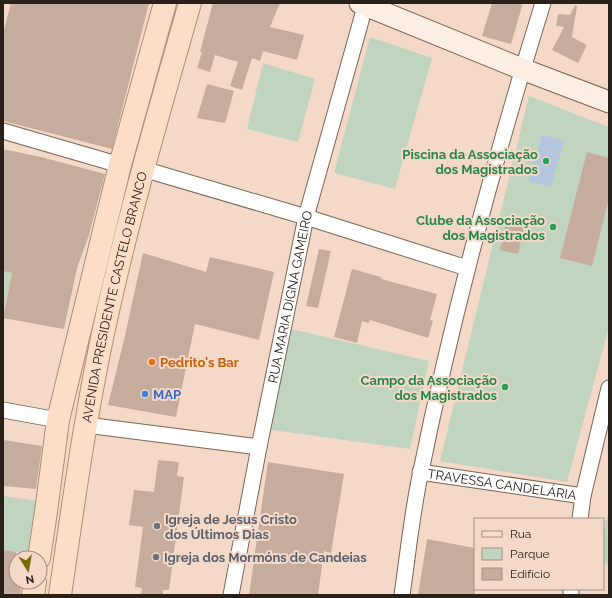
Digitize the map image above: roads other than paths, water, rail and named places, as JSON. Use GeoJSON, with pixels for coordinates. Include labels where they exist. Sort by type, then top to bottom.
{"type":"FeatureCollection","features":[{"type":"Feature","properties":{"kind":"main road","name":"AVENIDA PRESIDENTE CASTELO BRANCO"},"geometry":{"type":"LineString","coordinates":[[40,550],[58,420],[120,165],[165,3]]}},
{"type":"Feature","properties":{"kind":"main road","name":"AVENIDA PRESIDENTE CASTELO BRANCO"},"geometry":{"type":"LineString","coordinates":[[60,595],[86,425],[109,307],[143,169],[190,3]]}},
{"type":"Feature","properties":{"kind":"main road"},"geometry":{"type":"LineString","coordinates":[[364,4],[522,69],[609,102]]}},
{"type":"Feature","properties":{"kind":"street"},"geometry":{"type":"LineString","coordinates":[[402,595],[420,472],[467,268],[522,69],[543,3]]}},
{"type":"Feature","properties":{"kind":"street","name":"RUA MARIA DIGNA GAMEIRO"},"geometry":{"type":"LineString","coordinates":[[232,595],[258,447],[306,216],[364,4]]}},
{"type":"Feature","properties":{"kind":"street"},"geometry":{"type":"LineString","coordinates":[[3,131],[120,165]]}},
{"type":"Feature","properties":{"kind":"street"},"geometry":{"type":"LineString","coordinates":[[143,169],[306,216],[467,268]]}},
{"type":"Feature","properties":{"kind":"street"},"geometry":{"type":"LineString","coordinates":[[580,518],[583,496],[609,388]]}},
{"type":"Feature","properties":{"kind":"street"},"geometry":{"type":"LineString","coordinates":[[3,410],[58,420]]}},
{"type":"Feature","properties":{"kind":"street"},"geometry":{"type":"LineString","coordinates":[[86,425],[258,447]]}},
{"type":"Feature","properties":{"kind":"street","name":"TRAVESSA CANDELÁRIA"},"geometry":{"type":"LineString","coordinates":[[420,472],[583,496]]}},
{"type":"Feature","properties":{"kind":"water","name":"Piscina da Associação dos Magistrados"},"geometry":{"type":"Polygon","coordinates":[[[542,135],[564,141],[551,187],[529,181],[542,135]]]}},
{"type":"Feature","properties":{"kind":"place","name":"Piscina da Associação dos Magistrados"},"geometry":{"type":"Point","coordinates":[546,161]}},
{"type":"Feature","properties":{"kind":"place","name":"Clube da Associação dos Magistrados"},"geometry":{"type":"Point","coordinates":[553,227]}},
{"type":"Feature","properties":{"kind":"place","name":"Pedrito's Bar"},"geometry":{"type":"Point","coordinates":[152,362]}},
{"type":"Feature","properties":{"kind":"place","name":"Campo da Associação dos Magistrados"},"geometry":{"type":"Point","coordinates":[505,387]}},
{"type":"Feature","properties":{"kind":"place","name":"MAP"},"geometry":{"type":"Point","coordinates":[145,394]}},
{"type":"Feature","properties":{"kind":"place","name":"Igreja de Jesus Cristo dos Últimos Dias"},"geometry":{"type":"Point","coordinates":[157,526]}},
{"type":"Feature","properties":{"kind":"place","name":"Igreja dos Mormóns de Candeias"},"geometry":{"type":"Point","coordinates":[156,557]}}]}
